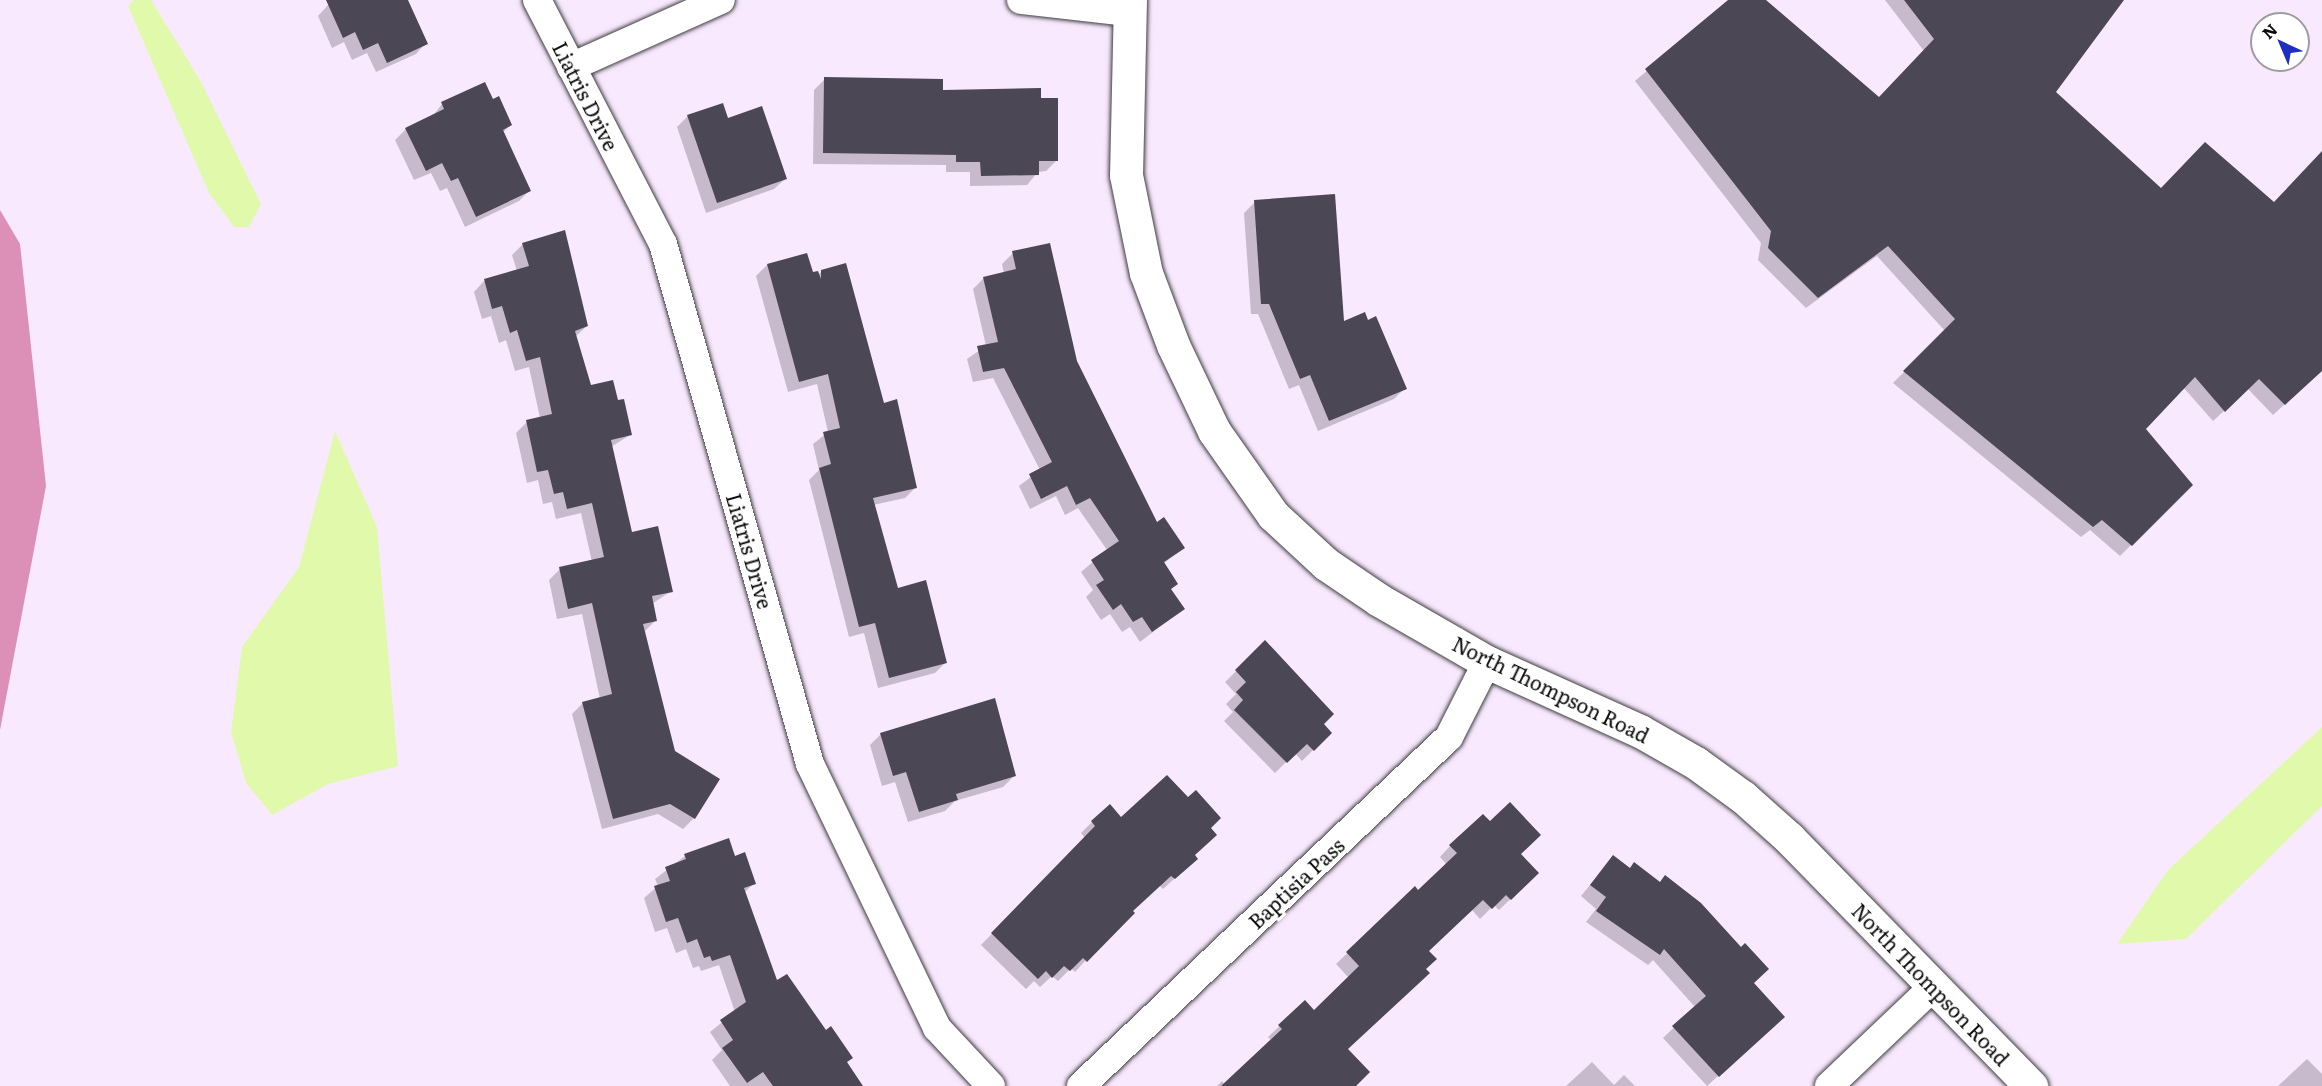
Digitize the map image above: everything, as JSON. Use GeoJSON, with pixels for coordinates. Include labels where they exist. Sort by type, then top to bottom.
{"type":"FeatureCollection","features":[{"type":"Feature","properties":{"kind":"street","name":"Liatris Drive"},"geometry":{"type":"LineString","coordinates":[[537,0],[663,244],[810,764],[937,1028],[991,1086]]}},
{"type":"Feature","properties":{"kind":"street"},"geometry":{"type":"LineString","coordinates":[[571,67],[720,0]]}},
{"type":"Feature","properties":{"kind":"street"},"geometry":{"type":"LineString","coordinates":[[1021,0],[1129,6]]}},
{"type":"Feature","properties":{"kind":"street","name":"North Thompson Road"},"geometry":{"type":"LineString","coordinates":[[1129,6],[1126,175],[1146,273],[1173,345],[1214,431],[1273,515],[1326,564],[1487,662],[1640,731],[1715,776],[1789,838],[2031,1086]]}},
{"type":"Feature","properties":{"kind":"street","name":"Baptisia Pass"},"geometry":{"type":"LineString","coordinates":[[1081,1086],[1449,737],[1487,662]]}},
{"type":"Feature","properties":{"kind":"street"},"geometry":{"type":"LineString","coordinates":[[1829,1086],[1933,987]]}},
{"type":"Feature","properties":{"kind":"shaded area"},"geometry":{"type":"Polygon","coordinates":[[[134,0],[151,0],[200,80],[261,204],[249,227],[234,227],[209,193],[128,6],[134,0]]]}},
{"type":"Feature","properties":{"kind":"shaded area"},"geometry":{"type":"Polygon","coordinates":[[[0,210],[20,244],[46,486],[0,730],[0,210]]]}},
{"type":"Feature","properties":{"kind":"shaded area"},"geometry":{"type":"Polygon","coordinates":[[[335,431],[377,527],[398,766],[328,784],[272,815],[246,783],[231,732],[242,647],[299,567],[335,431]]]}},
{"type":"Feature","properties":{"kind":"shaded area"},"geometry":{"type":"Polygon","coordinates":[[[2322,727],[2322,806],[2186,939],[2117,944],[2168,870],[2322,727]]]}},
{"type":"Feature","properties":{"kind":"building"},"geometry":{"type":"Polygon","coordinates":[[[326,0],[408,0],[428,44],[387,63],[378,43],[363,50],[355,32],[343,38],[326,0]]]}},
{"type":"Feature","properties":{"kind":"building"},"geometry":{"type":"Polygon","coordinates":[[[1728,0],[1766,0],[1879,97],[1934,39],[1904,0],[2124,0],[2056,92],[2161,188],[2205,142],[2274,202],[2322,151],[2322,371],[2285,405],[2259,379],[2225,412],[2195,377],[2146,429],[2193,485],[2132,546],[2102,520],[2093,527],[1903,371],[1955,319],[1888,246],[1818,298],[1768,248],[1771,231],[1645,69],[1728,0]]]}},
{"type":"Feature","properties":{"kind":"building"},"geometry":{"type":"Polygon","coordinates":[[[824,77],[943,79],[943,90],[1041,88],[1041,98],[1058,98],[1058,161],[1039,161],[1039,175],[981,176],[980,162],[956,162],[956,155],[823,153],[824,77]]]}},
{"type":"Feature","properties":{"kind":"building"},"geometry":{"type":"Polygon","coordinates":[[[485,82],[493,99],[499,96],[512,125],[503,130],[531,191],[476,217],[458,178],[451,181],[442,163],[426,171],[405,128],[444,109],[441,102],[485,82]]]}},
{"type":"Feature","properties":{"kind":"building"},"geometry":{"type":"Polygon","coordinates":[[[723,103],[728,118],[762,106],[787,179],[717,203],[687,115],[723,103]]]}},
{"type":"Feature","properties":{"kind":"building"},"geometry":{"type":"Polygon","coordinates":[[[1335,194],[1344,321],[1365,312],[1368,320],[1376,316],[1407,389],[1329,421],[1310,375],[1300,379],[1269,304],[1261,304],[1254,200],[1335,194]]]}},
{"type":"Feature","properties":{"kind":"building"},"geometry":{"type":"Polygon","coordinates":[[[565,230],[588,326],[575,331],[591,385],[613,380],[618,400],[624,399],[632,435],[611,440],[632,532],[658,526],[673,592],[652,596],[657,621],[643,624],[675,751],[720,779],[695,819],[670,804],[613,819],[582,702],[612,694],[592,603],[568,609],[559,567],[604,557],[592,503],[567,509],[563,492],[554,494],[548,470],[537,472],[526,420],[552,414],[540,357],[526,361],[517,330],[510,333],[502,306],[492,309],[484,279],[529,266],[522,243],[565,230]]]}},
{"type":"Feature","properties":{"kind":"building"},"geometry":{"type":"Polygon","coordinates":[[[1050,243],[1077,361],[1157,522],[1164,517],[1185,548],[1164,562],[1178,584],[1171,589],[1185,609],[1152,632],[1142,617],[1133,622],[1121,604],[1113,610],[1096,585],[1104,580],[1091,560],[1119,541],[1090,498],[1076,505],[1067,486],[1041,499],[1029,474],[1052,462],[1004,368],[983,372],[977,346],[998,342],[983,277],[1016,269],[1012,251],[1050,243]]]}},
{"type":"Feature","properties":{"kind":"building"},"geometry":{"type":"Polygon","coordinates":[[[807,253],[813,272],[818,271],[821,279],[821,270],[846,263],[884,403],[897,399],[917,488],[873,498],[898,588],[926,580],[947,663],[889,678],[875,623],[859,627],[819,468],[831,464],[823,432],[840,428],[828,374],[799,382],[767,264],[807,253]]]}},
{"type":"Feature","properties":{"kind":"building"},"geometry":{"type":"Polygon","coordinates":[[[1265,640],[1334,714],[1324,724],[1332,733],[1314,751],[1307,744],[1287,763],[1234,710],[1243,700],[1236,692],[1246,682],[1235,670],[1265,640]]]}},
{"type":"Feature","properties":{"kind":"building"},"geometry":{"type":"Polygon","coordinates":[[[995,698],[1016,776],[956,794],[958,800],[919,812],[906,772],[893,776],[880,733],[995,698]]]}},
{"type":"Feature","properties":{"kind":"building"},"geometry":{"type":"Polygon","coordinates":[[[1167,775],[1188,797],[1196,790],[1221,818],[1211,828],[1217,835],[1195,855],[1198,859],[1175,879],[1171,876],[1133,911],[1135,913],[1087,962],[1083,958],[1070,971],[1064,966],[1052,978],[1046,971],[1038,979],[991,933],[1095,826],[1091,821],[1110,804],[1121,817],[1167,775]]]}},
{"type":"Feature","properties":{"kind":"building"},"geometry":{"type":"Polygon","coordinates":[[[1510,802],[1541,835],[1521,854],[1539,873],[1511,900],[1506,895],[1492,909],[1483,900],[1429,951],[1437,959],[1426,969],[1430,973],[1348,1049],[1370,1072],[1356,1086],[1221,1086],[1282,1029],[1278,1025],[1305,1000],[1314,1010],[1359,966],[1346,952],[1415,886],[1418,890],[1457,853],[1449,845],[1483,814],[1490,821],[1510,802]]]}},
{"type":"Feature","properties":{"kind":"building"},"geometry":{"type":"Polygon","coordinates":[[[729,838],[735,856],[745,852],[756,884],[744,888],[777,980],[787,974],[826,1030],[831,1026],[853,1058],[847,1062],[863,1086],[773,1086],[763,1072],[747,1083],[722,1048],[733,1040],[720,1020],[746,1002],[730,955],[712,961],[710,956],[704,958],[697,939],[687,943],[678,918],[666,922],[654,886],[670,881],[665,867],[686,859],[684,854],[729,838]]]}},
{"type":"Feature","properties":{"kind":"building"},"geometry":{"type":"Polygon","coordinates":[[[1613,855],[1630,868],[1634,862],[1660,882],[1665,875],[1701,903],[1741,947],[1745,943],[1769,969],[1754,983],[1785,1017],[1719,1077],[1672,1026],[1706,996],[1664,949],[1660,955],[1596,911],[1606,897],[1590,885],[1613,855]]]}}]}
